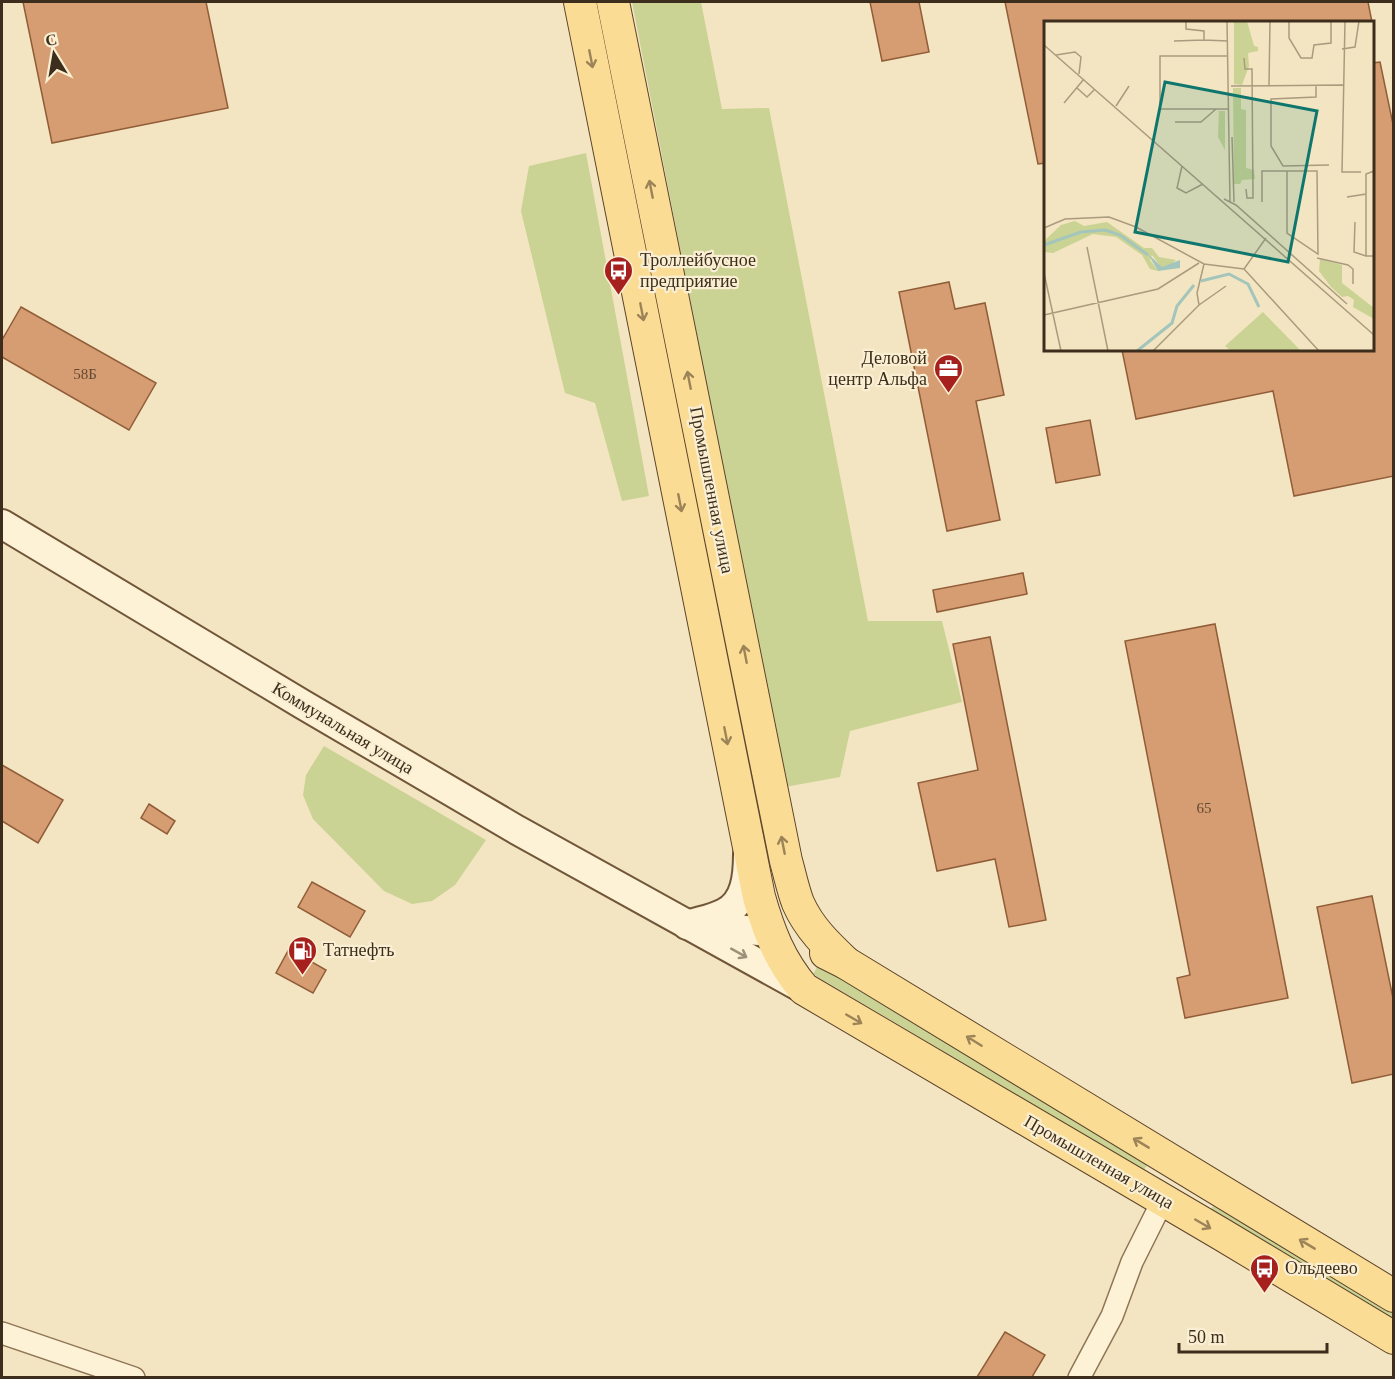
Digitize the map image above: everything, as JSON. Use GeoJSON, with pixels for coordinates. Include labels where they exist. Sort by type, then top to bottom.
{"type":"FeatureCollection","features":[{"type":"Feature","properties":{"kind":"main road","name":"Промышленная улица"},"geometry":{"type":"LineString","coordinates":[[580,2],[759,897],[769,932],[792,975],[804,989]]}},
{"type":"Feature","properties":{"kind":"main road","name":"Промышленная улица"},"geometry":{"type":"LineString","coordinates":[[613,2],[784,850],[797,902],[807,921],[821,939],[846,963]]}},
{"type":"Feature","properties":{"kind":"main road"},"geometry":{"type":"LineString","coordinates":[[605,127],[637,120]]}},
{"type":"Feature","properties":{"kind":"main road","name":"Коммунальная улица"},"geometry":{"type":"LineString","coordinates":[[2,524],[517,830],[687,925]]}},
{"type":"Feature","properties":{"kind":"main road","name":"Промышленная улица"},"geometry":{"type":"LineString","coordinates":[[687,925],[725,913],[736,905],[744,889],[748,871],[748,847]]}},
{"type":"Feature","properties":{"kind":"main road"},"geometry":{"type":"LineString","coordinates":[[769,932],[789,923],[797,902]]}},
{"type":"Feature","properties":{"kind":"main road","name":"Промышленная улица"},"geometry":{"type":"LineString","coordinates":[[687,925],[769,932],[807,944],[846,963],[1394,1296]]}},
{"type":"Feature","properties":{"kind":"main road","name":"Промышленная улица"},"geometry":{"type":"LineString","coordinates":[[687,925],[804,989],[1394,1338]]}},
{"type":"Feature","properties":{"kind":"main road"},"geometry":{"type":"LineString","coordinates":[[1164,1200],[1183,1169]]}},
{"type":"Feature","properties":{"kind":"street"},"geometry":{"type":"LineString","coordinates":[[1079,1377],[1112,1317],[1132,1262],[1164,1200]]}},
{"type":"Feature","properties":{"kind":"street"},"geometry":{"type":"LineString","coordinates":[[2,1333],[134,1377]]}},
{"type":"Feature","properties":{"kind":"green space"},"geometry":{"type":"Polygon","coordinates":[[[632,2],[701,2],[722,109],[769,108],[868,621],[942,621],[962,702],[850,731],[840,777],[785,787],[632,2]]]}},
{"type":"Feature","properties":{"kind":"green space"},"geometry":{"type":"Polygon","coordinates":[[[586,153],[649,496],[622,501],[595,403],[565,393],[521,211],[529,166],[586,153]]]}},
{"type":"Feature","properties":{"kind":"green space"},"geometry":{"type":"Polygon","coordinates":[[[324,746],[486,840],[455,885],[432,901],[412,904],[384,891],[313,819],[303,795],[306,775],[324,746]]]}},
{"type":"Feature","properties":{"kind":"green space"},"geometry":{"type":"Polygon","coordinates":[[[819,964],[1150,1160],[1144,1170],[813,974],[819,964]]]}},
{"type":"Feature","properties":{"kind":"green space"},"geometry":{"type":"Polygon","coordinates":[[[1213,1206],[1393,1312],[1393,1325],[1208,1215],[1213,1206]]]}},
{"type":"Feature","properties":{"kind":"building"},"geometry":{"type":"Polygon","coordinates":[[[23,2],[206,2],[228,108],[52,143],[23,2]]]}},
{"type":"Feature","properties":{"kind":"building"},"geometry":{"type":"Polygon","coordinates":[[[870,2],[919,2],[929,52],[882,61],[870,2]]]}},
{"type":"Feature","properties":{"kind":"building"},"geometry":{"type":"Polygon","coordinates":[[[1005,2],[1368,2],[1372,21],[1044,21],[1044,163],[1038,164],[1005,2]]]}},
{"type":"Feature","properties":{"kind":"building"},"geometry":{"type":"Polygon","coordinates":[[[1380,62],[1394,129],[1394,476],[1294,496],[1273,391],[1136,419],[1122,351],[1374,351],[1374,63],[1380,62]]]}},
{"type":"Feature","properties":{"kind":"building"},"geometry":{"type":"Polygon","coordinates":[[[949,282],[955,309],[985,303],[1004,395],[976,401],[1000,520],[947,531],[899,292],[949,282]]]}},
{"type":"Feature","properties":{"kind":"building"},"geometry":{"type":"Polygon","coordinates":[[[21,307],[156,383],[129,430],[2,357],[2,340],[21,307]]]}},
{"type":"Feature","properties":{"kind":"building"},"geometry":{"type":"Polygon","coordinates":[[[1090,420],[1100,475],[1056,483],[1046,428],[1090,420]]]}},
{"type":"Feature","properties":{"kind":"building"},"geometry":{"type":"Polygon","coordinates":[[[1023,573],[1027,594],[937,612],[933,590],[1023,573]]]}},
{"type":"Feature","properties":{"kind":"building"},"geometry":{"type":"Polygon","coordinates":[[[1215,624],[1288,998],[1185,1018],[1177,978],[1190,975],[1125,641],[1215,624]]]}},
{"type":"Feature","properties":{"kind":"building"},"geometry":{"type":"Polygon","coordinates":[[[990,637],[1046,920],[1009,927],[995,859],[937,871],[918,783],[978,770],[953,644],[990,637]]]}},
{"type":"Feature","properties":{"kind":"building"},"geometry":{"type":"Polygon","coordinates":[[[2,765],[63,800],[38,843],[2,821],[2,765]]]}},
{"type":"Feature","properties":{"kind":"building"},"geometry":{"type":"Polygon","coordinates":[[[149,804],[175,821],[167,834],[141,818],[149,804]]]}},
{"type":"Feature","properties":{"kind":"building"},"geometry":{"type":"Polygon","coordinates":[[[312,882],[365,911],[350,937],[298,907],[312,882]]]}},
{"type":"Feature","properties":{"kind":"building"},"geometry":{"type":"Polygon","coordinates":[[[1372,896],[1394,1003],[1394,1074],[1352,1083],[1317,907],[1372,896]]]}},
{"type":"Feature","properties":{"kind":"building"},"geometry":{"type":"Polygon","coordinates":[[[289,949],[326,970],[313,993],[276,973],[289,949]]]}},
{"type":"Feature","properties":{"kind":"building"},"geometry":{"type":"Polygon","coordinates":[[[1005,1332],[1045,1355],[1032,1377],[977,1377],[1005,1332]]]}},
{"type":"Feature","properties":{"kind":"place","name":"Троллейбусное предприятие"},"geometry":{"type":"Point","coordinates":[619,296]}},
{"type":"Feature","properties":{"kind":"place","name":"Деловой центр Альфа"},"geometry":{"type":"Point","coordinates":[948,394]}},
{"type":"Feature","properties":{"kind":"place","name":"Татнефть"},"geometry":{"type":"Point","coordinates":[302,976]}},
{"type":"Feature","properties":{"kind":"place","name":"Ольдеево"},"geometry":{"type":"Point","coordinates":[1264,1294]}}]}
